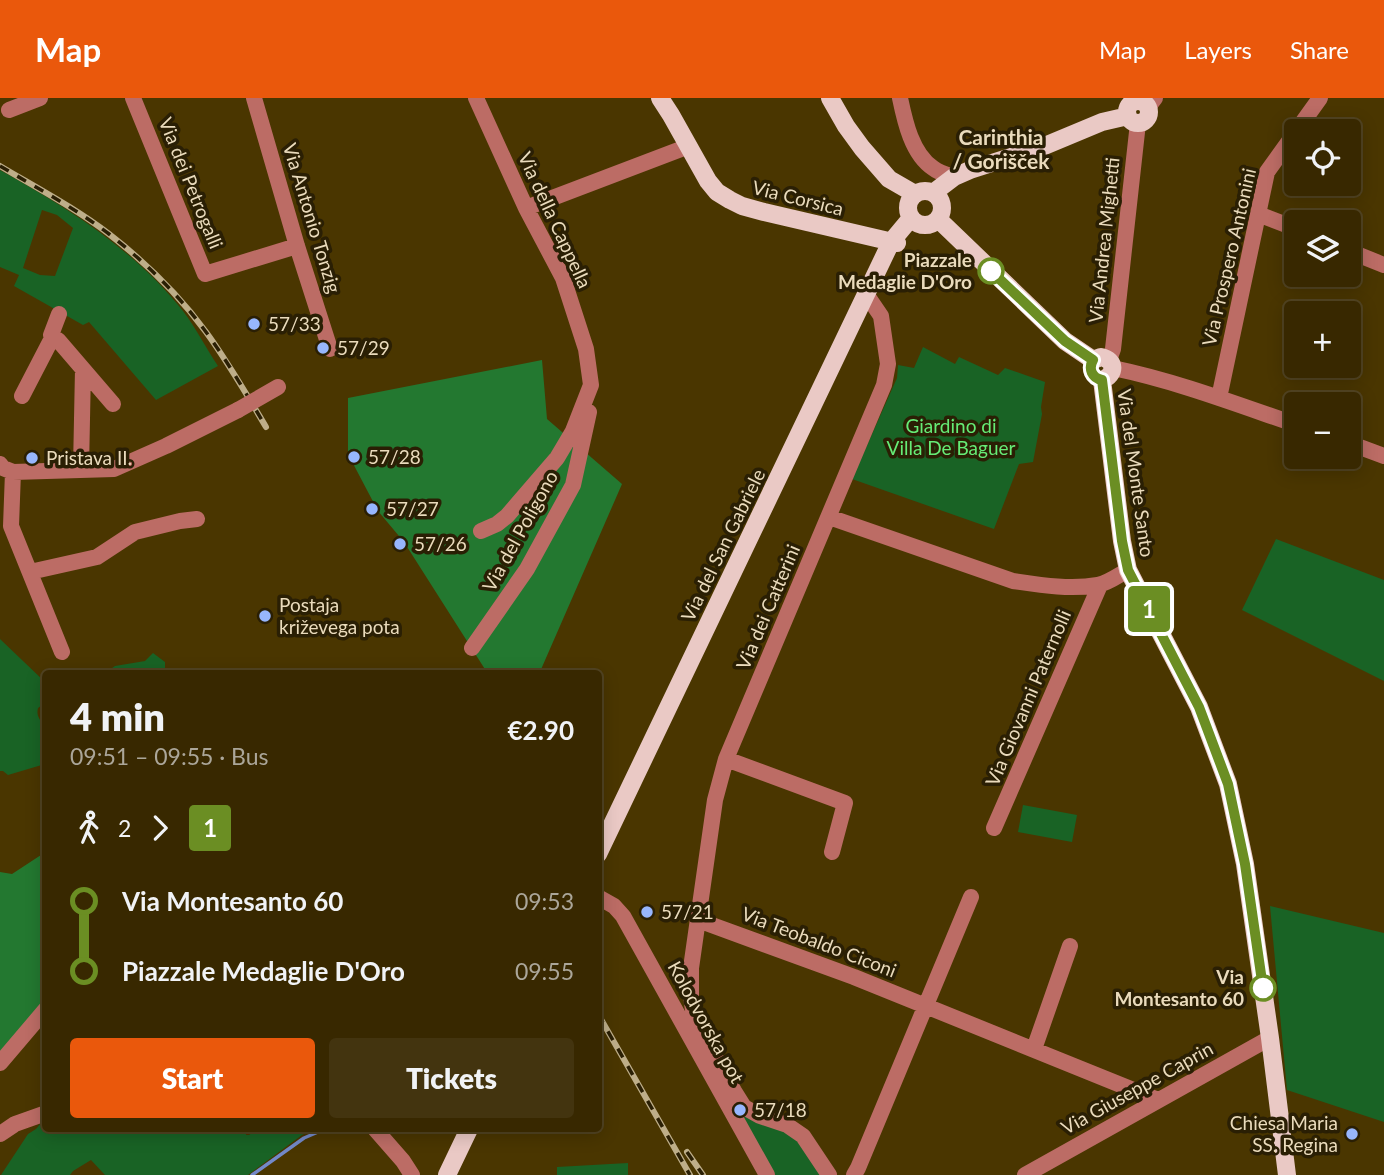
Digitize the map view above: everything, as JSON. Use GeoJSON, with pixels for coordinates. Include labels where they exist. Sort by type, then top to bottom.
{"type":"FeatureCollection","features":[{"type":"Feature","properties":{"kind":"main road","name":"Via Corsica"},"geometry":{"type":"LineString","coordinates":[[660,98],[717,192],[742,206],[894,243]]}},
{"type":"Feature","properties":{"kind":"main road"},"geometry":{"type":"LineString","coordinates":[[830,98],[846,127],[889,179],[924,193],[940,198],[943,207],[938,219],[929,225],[913,220],[909,213],[909,203],[924,193],[954,177],[1042,147],[1102,122],[1133,120]]}},
{"type":"Feature","properties":{"kind":"main road"},"geometry":{"type":"LineString","coordinates":[[1133,120],[1126,113],[1130,104],[1133,101],[1147,101]]}},
{"type":"Feature","properties":{"kind":"main road"},"geometry":{"type":"LineString","coordinates":[[938,219],[1065,341],[1104,367]]}},
{"type":"Feature","properties":{"kind":"main road","name":"Via del San Gabriele"},"geometry":{"type":"LineString","coordinates":[[602,846],[866,294],[894,243],[913,220]]}},
{"type":"Feature","properties":{"kind":"main road","name":"Via del Monte Santo"},"geometry":{"type":"LineString","coordinates":[[1104,367],[1122,541],[1128,570],[1199,707],[1228,784],[1245,864],[1287,1175]]}},
{"type":"Feature","properties":{"kind":"main road"},"geometry":{"type":"LineString","coordinates":[[447,1175],[468,1132]]}},
{"type":"Feature","properties":{"kind":"street"},"geometry":{"type":"LineString","coordinates":[[9,110],[40,98]]}},
{"type":"Feature","properties":{"kind":"street","name":"Via dei Petrogalli"},"geometry":{"type":"LineString","coordinates":[[133,98],[205,274],[297,246]]}},
{"type":"Feature","properties":{"kind":"street","name":"Via Antonio Tonzig"},"geometry":{"type":"LineString","coordinates":[[254,98],[330,349]]}},
{"type":"Feature","properties":{"kind":"street","name":"Via della Cappella"},"geometry":{"type":"LineString","coordinates":[[476,98],[526,208],[563,278],[586,349],[591,385],[573,431],[556,458],[507,516],[481,531]]}},
{"type":"Feature","properties":{"kind":"street"},"geometry":{"type":"LineString","coordinates":[[900,98],[905,124],[922,159],[935,170],[954,177]]}},
{"type":"Feature","properties":{"kind":"street","name":"Via Prospero Antonini"},"geometry":{"type":"LineString","coordinates":[[1219,398],[1268,172],[1320,98]]}},
{"type":"Feature","properties":{"kind":"street","name":"Via Andrea Mighetti"},"geometry":{"type":"LineString","coordinates":[[1104,367],[1113,349],[1133,120]]}},
{"type":"Feature","properties":{"kind":"street"},"geometry":{"type":"LineString","coordinates":[[526,208],[689,146]]}},
{"type":"Feature","properties":{"kind":"street"},"geometry":{"type":"LineString","coordinates":[[1258,214],[1284,224]]}},
{"type":"Feature","properties":{"kind":"street"},"geometry":{"type":"LineString","coordinates":[[1361,256],[1384,265]]}},
{"type":"Feature","properties":{"kind":"street","name":"Via dei Catterini"},"geometry":{"type":"LineString","coordinates":[[829,1175],[803,1136],[787,1125],[760,1116],[744,1107],[695,1021],[691,998],[691,968],[715,800],[726,759],[884,385],[888,364],[881,316],[866,294]]}},
{"type":"Feature","properties":{"kind":"street"},"geometry":{"type":"LineString","coordinates":[[55,341],[51,335],[59,314]]}},
{"type":"Feature","properties":{"kind":"street"},"geometry":{"type":"LineString","coordinates":[[22,396],[44,351],[50,342],[58,340],[113,404]]}},
{"type":"Feature","properties":{"kind":"street"},"geometry":{"type":"LineString","coordinates":[[1104,367],[1137,373],[1284,420]]}},
{"type":"Feature","properties":{"kind":"street"},"geometry":{"type":"LineString","coordinates":[[80,469],[83,369]]}},
{"type":"Feature","properties":{"kind":"street","name":"Via del Poligono"},"geometry":{"type":"LineString","coordinates":[[472,648],[527,569],[573,485],[590,408],[591,385]]}},
{"type":"Feature","properties":{"kind":"street"},"geometry":{"type":"LineString","coordinates":[[62,652],[11,526],[7,468],[114,469],[238,410],[278,387]]}},
{"type":"Feature","properties":{"kind":"street"},"geometry":{"type":"LineString","coordinates":[[1361,447],[1384,456]]}},
{"type":"Feature","properties":{"kind":"street"},"geometry":{"type":"LineString","coordinates":[[829,517],[1013,581],[1069,587],[1100,585],[1128,570]]}},
{"type":"Feature","properties":{"kind":"street"},"geometry":{"type":"LineString","coordinates":[[30,572],[97,557],[135,532],[197,519]]}},
{"type":"Feature","properties":{"kind":"street","name":"Via Giovanni Paternolli"},"geometry":{"type":"LineString","coordinates":[[994,828],[1100,585]]}},
{"type":"Feature","properties":{"kind":"street"},"geometry":{"type":"LineString","coordinates":[[726,759],[845,803],[832,852]]}},
{"type":"Feature","properties":{"kind":"street"},"geometry":{"type":"LineString","coordinates":[[854,1175],[971,897]]}},
{"type":"Feature","properties":{"kind":"street","name":"Kolodvorska pot"},"geometry":{"type":"LineString","coordinates":[[606,906],[623,916],[767,1175]]}},
{"type":"Feature","properties":{"kind":"street","name":"Via Teobaldo Ciconi"},"geometry":{"type":"LineString","coordinates":[[698,920],[854,976],[1158,1100]]}},
{"type":"Feature","properties":{"kind":"street"},"geometry":{"type":"LineString","coordinates":[[1034,1049],[1070,946]]}},
{"type":"Feature","properties":{"kind":"street"},"geometry":{"type":"LineString","coordinates":[[0,1063],[42,1014]]}},
{"type":"Feature","properties":{"kind":"street","name":"Via Giuseppe Caprin"},"geometry":{"type":"LineString","coordinates":[[1025,1175],[1270,1038]]}},
{"type":"Feature","properties":{"kind":"street"},"geometry":{"type":"LineString","coordinates":[[0,1121],[12,1117],[39,1115]]}},
{"type":"Feature","properties":{"kind":"street"},"geometry":{"type":"LineString","coordinates":[[0,1134],[15,1124],[39,1115]]}},
{"type":"Feature","properties":{"kind":"street"},"geometry":{"type":"LineString","coordinates":[[378,1132],[412,1175]]}},
{"type":"Feature","properties":{"kind":"green space"},"geometry":{"type":"Polygon","coordinates":[[[0,170],[75,215],[144,268],[183,311],[218,366],[156,400],[89,322],[83,325],[14,286],[19,275],[0,267],[0,170]],[[42,210],[23,268],[40,275],[55,276],[73,228],[57,215],[42,210]]]}},
{"type":"Feature","properties":{"kind":"green space","name":"Giardino di Villa De Baguer"},"geometry":{"type":"Polygon","coordinates":[[[923,347],[955,364],[959,357],[998,375],[1005,368],[1045,382],[1033,462],[1019,464],[994,529],[852,479],[897,378],[898,365],[914,368],[923,347]]]}},
{"type":"Feature","properties":{"kind":"green space"},"geometry":{"type":"Polygon","coordinates":[[[542,360],[547,419],[622,484],[541,670],[485,670],[404,542],[378,511],[348,454],[348,398],[542,360]]]}},
{"type":"Feature","properties":{"kind":"green space"},"geometry":{"type":"Polygon","coordinates":[[[1276,539],[1384,580],[1384,681],[1242,610],[1276,539]]]}},
{"type":"Feature","properties":{"kind":"green space"},"geometry":{"type":"Polygon","coordinates":[[[0,639],[42,679],[42,705],[38,711],[42,722],[42,765],[8,775],[0,771],[0,639]]]}},
{"type":"Feature","properties":{"kind":"green space"},"geometry":{"type":"Polygon","coordinates":[[[153,653],[165,662],[165,670],[109,670],[115,666],[145,661],[153,653]]]}},
{"type":"Feature","properties":{"kind":"green space"},"geometry":{"type":"Polygon","coordinates":[[[1023,805],[1077,815],[1072,842],[1018,832],[1023,805]]]}},
{"type":"Feature","properties":{"kind":"green space"},"geometry":{"type":"Polygon","coordinates":[[[42,856],[42,1004],[0,1058],[0,872],[12,874],[42,856]]]}},
{"type":"Feature","properties":{"kind":"green space"},"geometry":{"type":"Polygon","coordinates":[[[1270,906],[1384,933],[1384,1122],[1287,1090],[1270,906]]]}},
{"type":"Feature","properties":{"kind":"green space"},"geometry":{"type":"Polygon","coordinates":[[[740,1115],[786,1127],[826,1175],[775,1175],[740,1115]]]}},
{"type":"Feature","properties":{"kind":"green space"},"geometry":{"type":"Polygon","coordinates":[[[41,1123],[42,1132],[246,1132],[246,1135],[249,1135],[253,1132],[308,1132],[248,1175],[105,1175],[91,1160],[70,1175],[1,1175],[28,1134],[41,1123]]]}},
{"type":"Feature","properties":{"kind":"green space"},"geometry":{"type":"Polygon","coordinates":[[[628,1163],[628,1175],[557,1175],[557,1167],[628,1163]]]}},
{"type":"Feature","properties":{"kind":"waterway"},"geometry":{"type":"LineString","coordinates":[[252,1175],[304,1138],[318,1132]]}},
{"type":"Feature","properties":{"kind":"railway"},"geometry":{"type":"LineString","coordinates":[[0,166],[96,225],[161,280],[206,332],[266,427]]}},
{"type":"Feature","properties":{"kind":"railway"},"geometry":{"type":"LineString","coordinates":[[602,1021],[690,1175]]}},
{"type":"Feature","properties":{"kind":"railway"},"geometry":{"type":"LineString","coordinates":[[687,1152],[703,1175]]}},
{"type":"Feature","properties":{"kind":"bus line","name":"1"},"geometry":{"type":"LineString","coordinates":[[991,271],[1065,341],[1093,360],[1091,372],[1094,377],[1102,380],[1128,570],[1199,707],[1228,784],[1245,864],[1263,988]]}},
{"type":"Feature","properties":{"kind":"place","name":"Piazzale Medaglie D'Oro"},"geometry":{"type":"Point","coordinates":[991,271]}},
{"type":"Feature","properties":{"kind":"place","name":"57/33"},"geometry":{"type":"Point","coordinates":[254,324]}},
{"type":"Feature","properties":{"kind":"place","name":"57/29"},"geometry":{"type":"Point","coordinates":[323,348]}},
{"type":"Feature","properties":{"kind":"place","name":"57/28"},"geometry":{"type":"Point","coordinates":[354,457]}},
{"type":"Feature","properties":{"kind":"place","name":"Pristava II."},"geometry":{"type":"Point","coordinates":[32,458]}},
{"type":"Feature","properties":{"kind":"place","name":"57/27"},"geometry":{"type":"Point","coordinates":[372,509]}},
{"type":"Feature","properties":{"kind":"place","name":"57/26"},"geometry":{"type":"Point","coordinates":[400,544]}},
{"type":"Feature","properties":{"kind":"place","name":"Postaja križevega pota"},"geometry":{"type":"Point","coordinates":[265,616]}},
{"type":"Feature","properties":{"kind":"place","name":"57/21"},"geometry":{"type":"Point","coordinates":[647,912]}},
{"type":"Feature","properties":{"kind":"place","name":"Via Montesanto 60"},"geometry":{"type":"Point","coordinates":[1263,988]}},
{"type":"Feature","properties":{"kind":"place","name":"57/18"},"geometry":{"type":"Point","coordinates":[740,1110]}},
{"type":"Feature","properties":{"kind":"place","name":"Chiesa Maria SS. Regina"},"geometry":{"type":"Point","coordinates":[1352,1134]}},
{"type":"Feature","properties":{"kind":"district","name":"Carinthia / Gorišček"},"geometry":{"type":"Point","coordinates":[1001,150]}}]}
